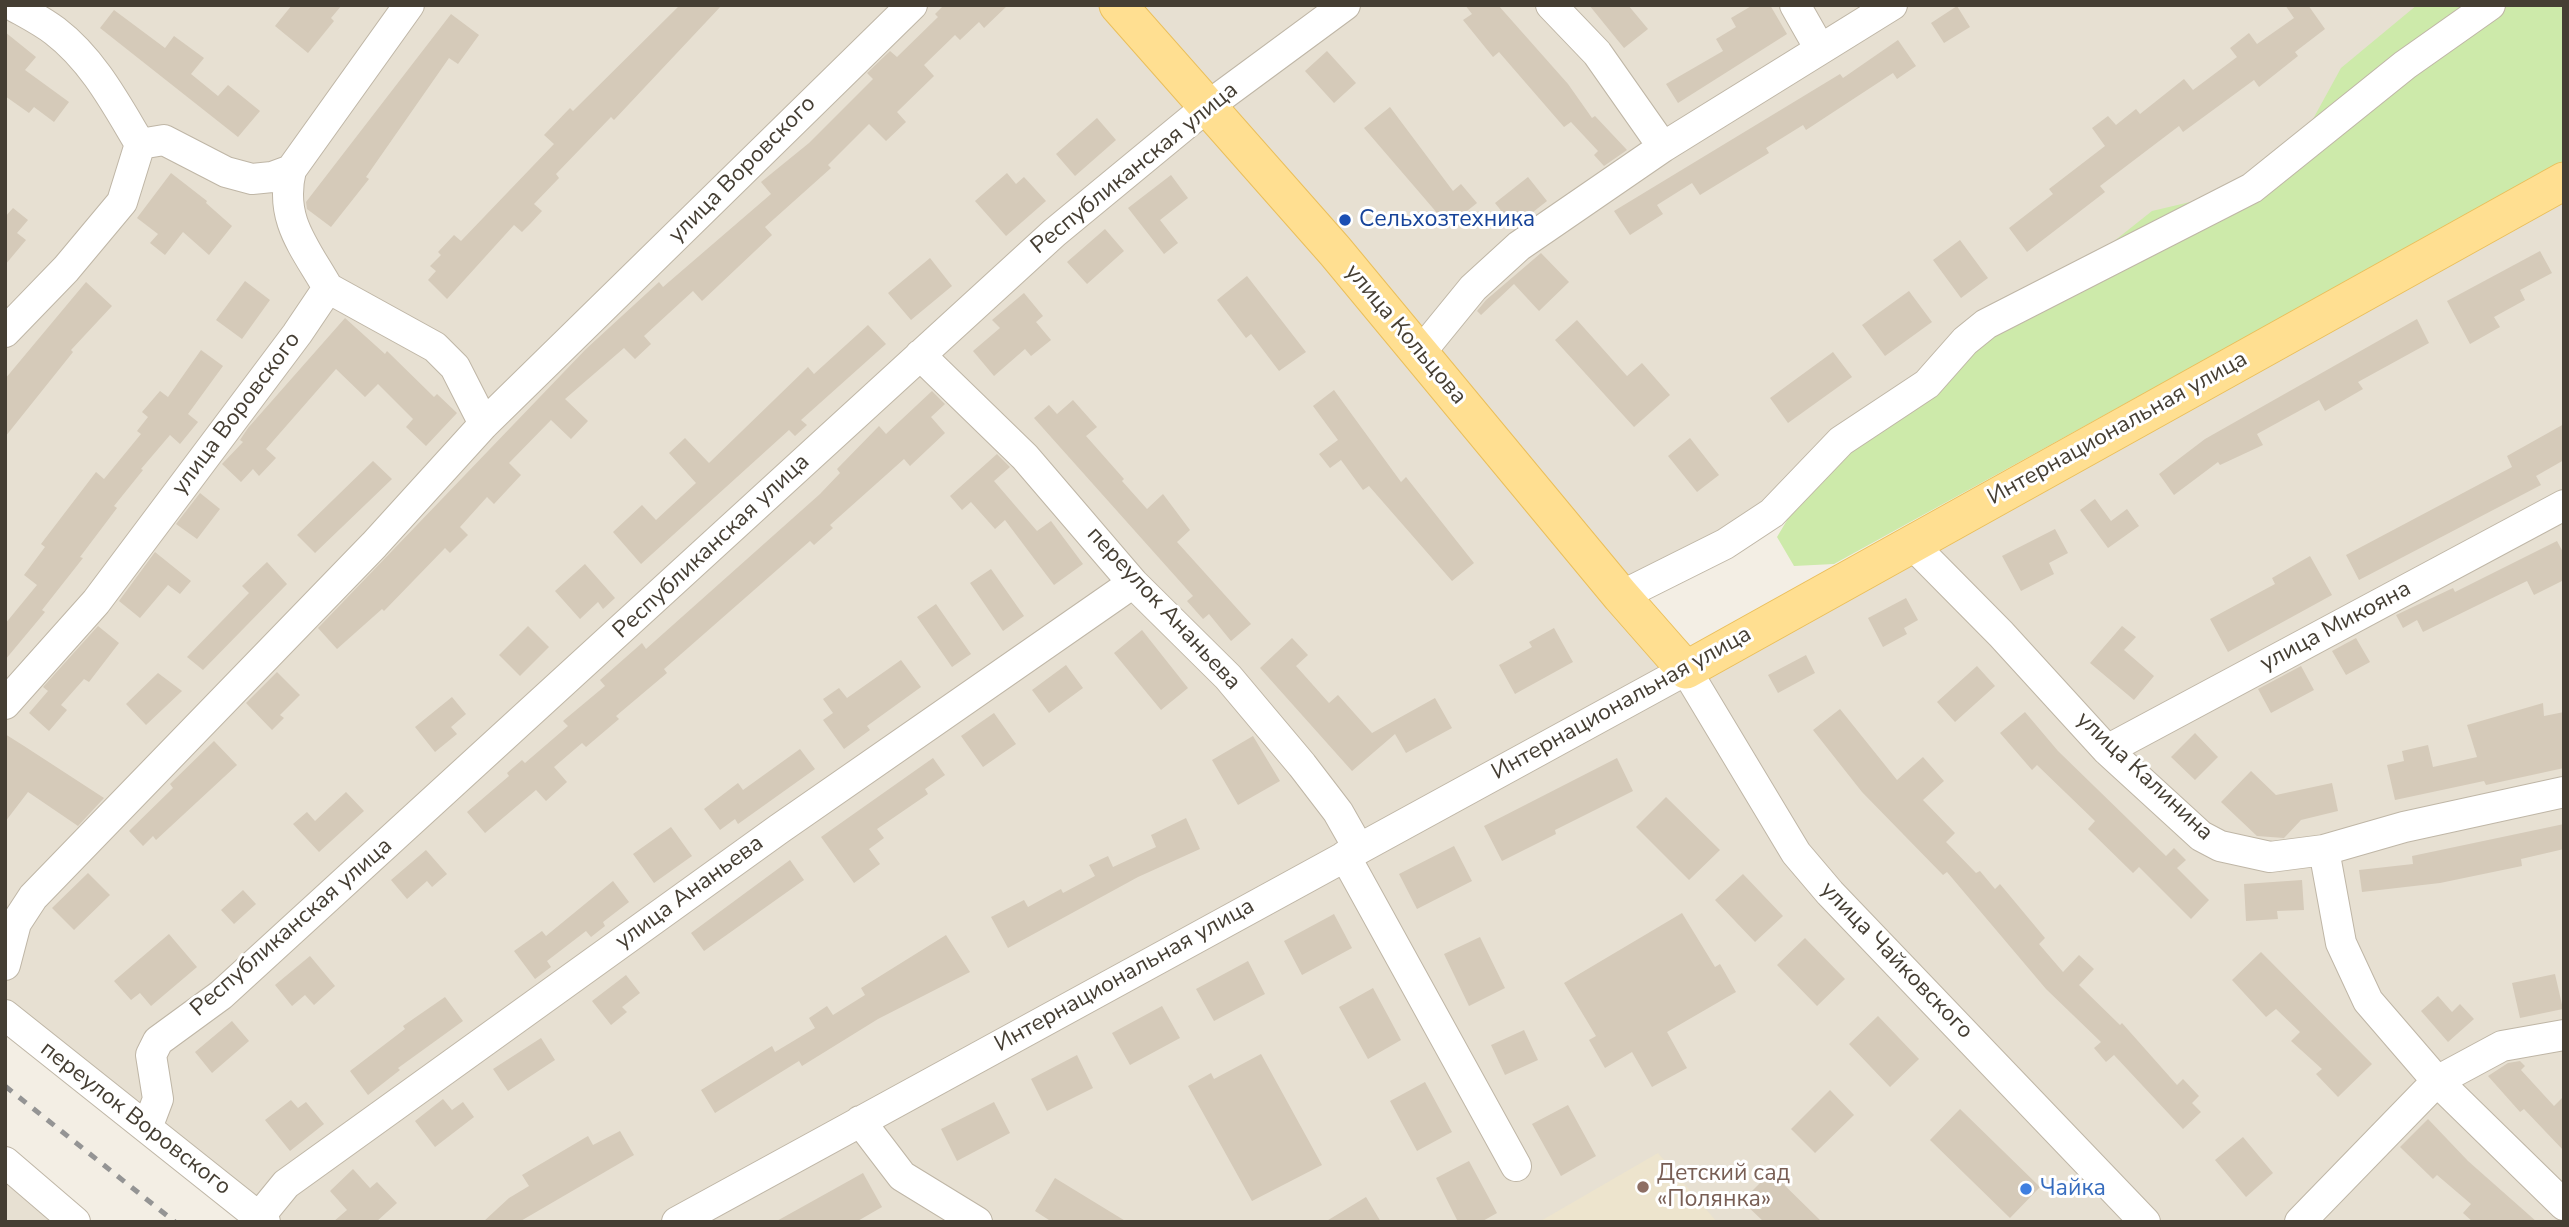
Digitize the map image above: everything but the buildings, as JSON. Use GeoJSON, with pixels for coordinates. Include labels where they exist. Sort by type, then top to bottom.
{"type":"FeatureCollection","features":[{"type":"Feature","properties":{"kind":"main road","name":"улица Кольцова"},"geometry":{"type":"LineString","coordinates":[[1118,5],[1420,353],[1621,596],[1686,670]]}},
{"type":"Feature","properties":{"kind":"main road","name":"Интернациональная улица"},"geometry":{"type":"LineString","coordinates":[[1686,670],[2564,181]]}},
{"type":"Feature","properties":{"kind":"street"},"geometry":{"type":"LineString","coordinates":[[5,332],[80,253],[122,202],[140,144],[99,77],[70,44],[53,29],[12,5]]}},
{"type":"Feature","properties":{"kind":"street"},"geometry":{"type":"LineString","coordinates":[[409,5],[291,170],[286,192],[287,210],[328,288],[435,347],[455,368],[484,424]]}},
{"type":"Feature","properties":{"kind":"street","name":"улица Воровского"},"geometry":{"type":"LineString","coordinates":[[5,965],[16,923],[33,897],[374,545],[484,424],[912,5]]}},
{"type":"Feature","properties":{"kind":"street","name":"Республиканская улица"},"geometry":{"type":"LineString","coordinates":[[147,1128],[158,1100],[151,1055],[158,1041],[221,995],[1116,179],[1208,106],[1345,5]]}},
{"type":"Feature","properties":{"kind":"street"},"geometry":{"type":"LineString","coordinates":[[1551,5],[1597,53],[1663,147]]}},
{"type":"Feature","properties":{"kind":"street"},"geometry":{"type":"LineString","coordinates":[[1795,5],[1820,49]]}},
{"type":"Feature","properties":{"kind":"street"},"geometry":{"type":"LineString","coordinates":[[1420,353],[1473,288],[1519,246],[1663,147],[1892,5]]}},
{"type":"Feature","properties":{"kind":"street"},"geometry":{"type":"LineString","coordinates":[[1621,596],[1725,544],[1772,513],[1841,441],[1927,384],[1965,341],[1986,324],[2252,188],[2405,65],[2490,5]]}},
{"type":"Feature","properties":{"kind":"street"},"geometry":{"type":"LineString","coordinates":[[140,144],[164,140],[226,173],[251,179],[272,177],[291,170]]}},
{"type":"Feature","properties":{"kind":"street","name":"улица Воровского"},"geometry":{"type":"LineString","coordinates":[[5,704],[96,602],[289,346],[328,288]]}},
{"type":"Feature","properties":{"kind":"street","name":"переулок Ананьева"},"geometry":{"type":"LineString","coordinates":[[920,355],[1025,457],[1133,583],[1228,677],[1274,730],[1338,812],[1352,852],[1516,1166]]}},
{"type":"Feature","properties":{"kind":"street","name":"улица Микояна"},"geometry":{"type":"LineString","coordinates":[[2107,750],[2564,505]]}},
{"type":"Feature","properties":{"kind":"street","name":"улица Калинина"},"geometry":{"type":"LineString","coordinates":[[1912,544],[2001,634],[2107,750],[2201,836],[2220,846],[2270,857],[2324,850],[2404,827],[2564,792]]}},
{"type":"Feature","properties":{"kind":"street","name":"улица Ананьева"},"geometry":{"type":"LineString","coordinates":[[262,1219],[286,1184],[779,829],[1133,583]]}},
{"type":"Feature","properties":{"kind":"street","name":"Интернациональная улица"},"geometry":{"type":"LineString","coordinates":[[677,1222],[1686,670]]}},
{"type":"Feature","properties":{"kind":"street","name":"улица Чайковского"},"geometry":{"type":"LineString","coordinates":[[1686,670],[1796,853],[1830,893],[2145,1222]]}},
{"type":"Feature","properties":{"kind":"street"},"geometry":{"type":"LineString","coordinates":[[2324,850],[2341,943],[2350,968],[2368,1001],[2437,1082],[2564,1205]]}},
{"type":"Feature","properties":{"kind":"street","name":"переулок Воровского"},"geometry":{"type":"LineString","coordinates":[[5,1015],[262,1219]]}},
{"type":"Feature","properties":{"kind":"street"},"geometry":{"type":"LineString","coordinates":[[2300,1222],[2437,1082],[2502,1046],[2564,1035]]}},
{"type":"Feature","properties":{"kind":"street"},"geometry":{"type":"LineString","coordinates":[[860,1121],[902,1175],[978,1222]]}},
{"type":"Feature","properties":{"kind":"street"},"geometry":{"type":"LineString","coordinates":[[5,1162],[75,1222]]}},
{"type":"Feature","properties":{"kind":"shaded area"},"geometry":{"type":"Polygon","coordinates":[[[5,5],[2490,5],[2252,188],[1986,324],[1772,513],[1622,597],[1686,670],[2564,181],[2564,1222],[265,1222],[5,1015],[5,5]]]}},
{"type":"Feature","properties":{"kind":"shaded area","name":"Детский сад «Полянка»"},"geometry":{"type":"Polygon","coordinates":[[[1658,1153],[1717,1222],[1539,1222],[1658,1153]]]}},
{"type":"Feature","properties":{"kind":"shaded area"},"geometry":{"type":"Polygon","coordinates":[[[5,1162],[75,1222],[5,1222],[5,1162]]]}},
{"type":"Feature","properties":{"kind":"green space"},"geometry":{"type":"Polygon","coordinates":[[[2417,5],[2564,5],[2564,162],[1834,564],[1794,566],[1777,537],[1799,500],[1860,443],[2152,211],[2279,181],[2341,68],[2417,5]]]}},
{"type":"Feature","properties":{"kind":"railway"},"geometry":{"type":"LineString","coordinates":[[5,1086],[175,1222]]}},
{"type":"Feature","properties":{"kind":"place","name":"Сельхозтехника"},"geometry":{"type":"Point","coordinates":[1345,220]}},
{"type":"Feature","properties":{"kind":"place","name":"Детский сад «Полянка»"},"geometry":{"type":"Point","coordinates":[1643,1187]}},
{"type":"Feature","properties":{"kind":"place","name":"Чайка"},"geometry":{"type":"Point","coordinates":[2026,1189]}}]}
